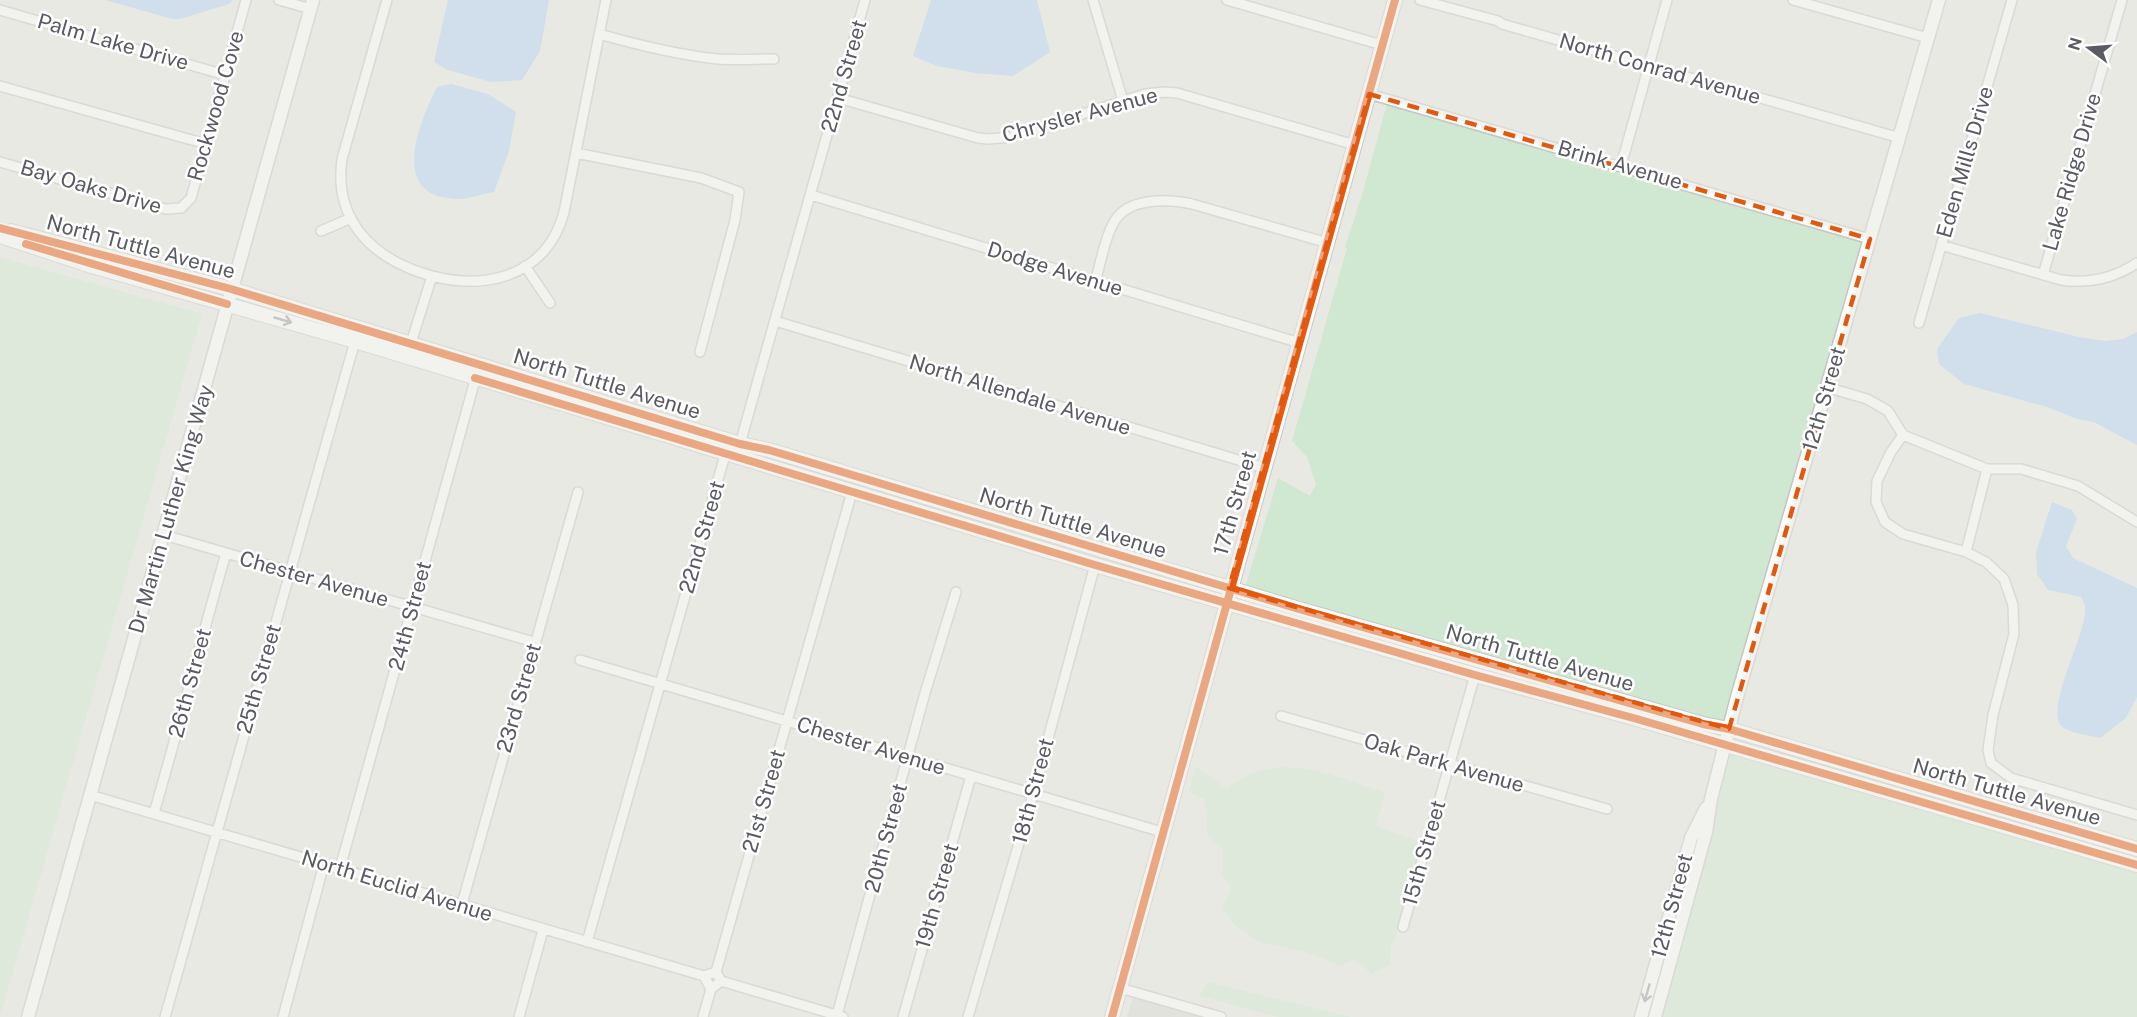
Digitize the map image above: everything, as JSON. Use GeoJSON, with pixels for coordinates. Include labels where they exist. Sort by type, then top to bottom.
{"type":"FeatureCollection","features":[{"type":"Feature","properties":{"kind":"main road","name":"17th Street"},"geometry":{"type":"LineString","coordinates":[[1112,1017],[1225,602],[1265,468],[1395,0]]}},
{"type":"Feature","properties":{"kind":"main road","name":"North Tuttle Avenue"},"geometry":{"type":"LineString","coordinates":[[0,228],[231,289],[411,344],[478,372],[725,454],[1095,565],[1475,675],[1725,744],[2137,865]]}},
{"type":"Feature","properties":{"kind":"main road","name":"North Tuttle Avenue"},"geometry":{"type":"LineString","coordinates":[[0,236],[92,266],[355,341],[769,450],[1229,588],[1703,724],[1729,729],[2137,849]]}},
{"type":"Feature","properties":{"kind":"main road"},"geometry":{"type":"LineString","coordinates":[[1857,783],[1873,780],[1920,793],[1932,789]]}},
{"type":"Feature","properties":{"kind":"street","name":"Rockwood Cove"},"geometry":{"type":"LineString","coordinates":[[181,208],[191,198],[246,0]]}},
{"type":"Feature","properties":{"kind":"street"},"geometry":{"type":"LineString","coordinates":[[279,0],[312,4]]}},
{"type":"Feature","properties":{"kind":"street"},"geometry":{"type":"LineString","coordinates":[[387,0],[342,159],[342,194],[360,234],[380,254],[401,266],[458,282],[482,282],[508,275],[525,266],[543,250],[559,226],[564,212],[606,0]]}},
{"type":"Feature","properties":{"kind":"street","name":"22nd Street"},"geometry":{"type":"LineString","coordinates":[[587,942],[725,454],[740,444],[865,0]]}},
{"type":"Feature","properties":{"kind":"street"},"geometry":{"type":"LineString","coordinates":[[1227,0],[1382,45]]}},
{"type":"Feature","properties":{"kind":"street","name":"North Conrad Avenue"},"geometry":{"type":"LineString","coordinates":[[1420,0],[1899,138]]}},
{"type":"Feature","properties":{"kind":"street"},"geometry":{"type":"LineString","coordinates":[[1621,166],[1667,0]]}},
{"type":"Feature","properties":{"kind":"street"},"geometry":{"type":"LineString","coordinates":[[1793,0],[1928,38]]}},
{"type":"Feature","properties":{"kind":"street","name":"12th Street"},"geometry":{"type":"LineString","coordinates":[[1655,1017],[1706,832],[1711,799],[1729,729],[1939,0]]}},
{"type":"Feature","properties":{"kind":"street","name":"Eden Mills Drive"},"geometry":{"type":"LineString","coordinates":[[1919,323],[2012,0]]}},
{"type":"Feature","properties":{"kind":"street","name":"Lake Ridge Drive"},"geometry":{"type":"LineString","coordinates":[[2043,275],[2122,0]]}},
{"type":"Feature","properties":{"kind":"street"},"geometry":{"type":"LineString","coordinates":[[1096,1],[1123,101]]}},
{"type":"Feature","properties":{"kind":"street","name":"Dr Martin Luther King Way"},"geometry":{"type":"LineString","coordinates":[[28,1017],[312,4]]}},
{"type":"Feature","properties":{"kind":"street","name":"Palm Lake Drive"},"geometry":{"type":"LineString","coordinates":[[0,10],[225,75]]}},
{"type":"Feature","properties":{"kind":"street"},"geometry":{"type":"LineString","coordinates":[[599,34],[644,47],[686,55],[721,59],[774,59]]}},
{"type":"Feature","properties":{"kind":"street"},"geometry":{"type":"LineString","coordinates":[[0,86],[206,144]]}},
{"type":"Feature","properties":{"kind":"street","name":"Chrysler Avenue"},"geometry":{"type":"LineString","coordinates":[[838,98],[962,134],[989,139],[1011,136],[1154,92],[1177,93],[1355,145]]}},
{"type":"Feature","properties":{"kind":"street","name":"Brink Avenue"},"geometry":{"type":"LineString","coordinates":[[1369,94],[1870,239]]}},
{"type":"Feature","properties":{"kind":"street"},"geometry":{"type":"LineString","coordinates":[[576,153],[701,178],[739,192],[735,220],[700,352]]}},
{"type":"Feature","properties":{"kind":"street","name":"Bay Oaks Drive"},"geometry":{"type":"LineString","coordinates":[[0,162],[166,209],[181,208]]}},
{"type":"Feature","properties":{"kind":"street","name":"Dodge Avenue"},"geometry":{"type":"LineString","coordinates":[[811,195],[1300,343]]}},
{"type":"Feature","properties":{"kind":"street"},"geometry":{"type":"LineString","coordinates":[[1095,282],[1116,219],[1129,208],[1154,201],[1192,204],[1328,243]]}},
{"type":"Feature","properties":{"kind":"street"},"geometry":{"type":"LineString","coordinates":[[321,231],[351,218]]}},
{"type":"Feature","properties":{"kind":"street"},"geometry":{"type":"LineString","coordinates":[[1941,245],[2061,280],[2089,281],[2106,278],[2137,263]]}},
{"type":"Feature","properties":{"kind":"street"},"geometry":{"type":"LineString","coordinates":[[525,266],[550,303]]}},
{"type":"Feature","properties":{"kind":"street"},"geometry":{"type":"LineString","coordinates":[[411,344],[432,276]]}},
{"type":"Feature","properties":{"kind":"street","name":"North Allendale Avenue"},"geometry":{"type":"LineString","coordinates":[[775,321],[1265,468]]}},
{"type":"Feature","properties":{"kind":"street","name":"25th Street"},"geometry":{"type":"LineString","coordinates":[[165,1017],[355,341]]}},
{"type":"Feature","properties":{"kind":"street","name":"24th Street"},"geometry":{"type":"LineString","coordinates":[[340,868],[478,372]]}},
{"type":"Feature","properties":{"kind":"street"},"geometry":{"type":"LineString","coordinates":[[1826,387],[1868,399],[1888,411],[1903,435],[1988,470],[2021,469],[2078,486],[2137,522]]}},
{"type":"Feature","properties":{"kind":"street"},"geometry":{"type":"LineString","coordinates":[[1903,435],[1891,452],[1877,480],[1876,502],[1885,522],[1903,534],[1966,552],[1986,562],[2004,579],[2013,605],[2014,634],[1993,715],[1988,750],[1991,763],[2011,778],[2137,816]]}},
{"type":"Feature","properties":{"kind":"street"},"geometry":{"type":"LineString","coordinates":[[1966,552],[1988,470]]}},
{"type":"Feature","properties":{"kind":"street","name":"23rd Street"},"geometry":{"type":"LineString","coordinates":[[462,904],[578,492]]}},
{"type":"Feature","properties":{"kind":"street","name":"21st Street"},"geometry":{"type":"LineString","coordinates":[[716,972],[852,492]]}},
{"type":"Feature","properties":{"kind":"street","name":"Chester Avenue"},"geometry":{"type":"LineString","coordinates":[[164,535],[534,642]]}},
{"type":"Feature","properties":{"kind":"street","name":"26th Street"},"geometry":{"type":"LineString","coordinates":[[154,813],[181,719],[191,671],[226,553]]}},
{"type":"Feature","properties":{"kind":"street","name":"18th Street"},"geometry":{"type":"LineString","coordinates":[[968,1017],[1095,565]]}},
{"type":"Feature","properties":{"kind":"street","name":"20th Street"},"geometry":{"type":"LineString","coordinates":[[840,1016],[925,693],[956,592]]}},
{"type":"Feature","properties":{"kind":"street","name":"Chester Avenue"},"geometry":{"type":"LineString","coordinates":[[580,660],[1162,832]]}},
{"type":"Feature","properties":{"kind":"street","name":"15th Street"},"geometry":{"type":"LineString","coordinates":[[1403,927],[1475,675]]}},
{"type":"Feature","properties":{"kind":"street","name":"Oak Park Avenue"},"geometry":{"type":"LineString","coordinates":[[1281,716],[1607,809]]}},
{"type":"Feature","properties":{"kind":"street","name":"19th Street"},"geometry":{"type":"LineString","coordinates":[[903,1017],[971,776]]}},
{"type":"Feature","properties":{"kind":"street","name":"North Euclid Avenue"},"geometry":{"type":"LineString","coordinates":[[90,795],[704,976]]}},
{"type":"Feature","properties":{"kind":"street","name":"12th Street"},"geometry":{"type":"LineString","coordinates":[[1641,1017],[1690,838],[1711,799]]}},
{"type":"Feature","properties":{"kind":"street"},"geometry":{"type":"LineString","coordinates":[[283,1017],[324,864]]}},
{"type":"Feature","properties":{"kind":"street"},"geometry":{"type":"LineString","coordinates":[[519,1017],[543,930]]}},
{"type":"Feature","properties":{"kind":"street"},"geometry":{"type":"LineString","coordinates":[[711,989],[704,976],[716,972],[721,981],[840,1016]]}},
{"type":"Feature","properties":{"kind":"street"},"geometry":{"type":"LineString","coordinates":[[703,1017],[711,989],[721,981]]}},
{"type":"Feature","properties":{"kind":"street"},"geometry":{"type":"LineString","coordinates":[[1120,987],[1221,1017]]}},
{"type":"Feature","properties":{"kind":"highlighted area"},"geometry":{"type":"Polygon","coordinates":[[[1369,94],[1870,239],[1729,729],[1229,588],[1369,94]]]}},
{"type":"Feature","properties":{"kind":"shaded area"},"geometry":{"type":"Polygon","coordinates":[[[1133,996],[1205,1017],[1127,1017],[1133,996]]]}},
{"type":"Feature","properties":{"kind":"green space"},"geometry":{"type":"Polygon","coordinates":[[[1387,103],[1864,241],[1725,724],[1245,588],[1278,478],[1310,496],[1316,484],[1307,457],[1292,441],[1387,103]]]}},
{"type":"Feature","properties":{"kind":"green space"},"geometry":{"type":"Polygon","coordinates":[[[0,257],[202,314],[0,1017],[0,257]]]}},
{"type":"Feature","properties":{"kind":"green space"},"geometry":{"type":"Polygon","coordinates":[[[1728,752],[2137,870],[2137,1017],[1660,1017],[1728,752]]]}},
{"type":"Feature","properties":{"kind":"green space"},"geometry":{"type":"Polygon","coordinates":[[[1196,766],[1227,789],[1245,776],[1284,767],[1325,773],[1385,793],[1376,826],[1422,843],[1398,930],[1391,946],[1390,964],[1372,974],[1354,959],[1341,966],[1303,951],[1259,942],[1234,924],[1222,908],[1231,888],[1222,876],[1223,850],[1207,835],[1205,800],[1189,791],[1196,766]]]}},
{"type":"Feature","properties":{"kind":"green space"},"geometry":{"type":"Polygon","coordinates":[[[1207,982],[1351,1017],[1278,1017],[1200,996],[1207,982]]]}},
{"type":"Feature","properties":{"kind":"water"},"geometry":{"type":"Polygon","coordinates":[[[105,0],[233,0],[229,4],[180,19],[172,19],[105,0]]]}},
{"type":"Feature","properties":{"kind":"water"},"geometry":{"type":"Polygon","coordinates":[[[448,0],[549,0],[540,51],[522,80],[491,82],[448,70],[434,62],[448,0]]]}},
{"type":"Feature","properties":{"kind":"water"},"geometry":{"type":"Polygon","coordinates":[[[931,0],[1037,0],[1050,52],[1013,76],[975,73],[937,66],[913,56],[931,0]]]}},
{"type":"Feature","properties":{"kind":"water"},"geometry":{"type":"Polygon","coordinates":[[[451,84],[488,94],[516,112],[509,151],[494,192],[462,199],[436,195],[423,186],[416,173],[414,157],[422,120],[437,87],[451,84]]]}},
{"type":"Feature","properties":{"kind":"water"},"geometry":{"type":"Polygon","coordinates":[[[1980,313],[2105,341],[2123,339],[2137,332],[2137,445],[2094,422],[2077,419],[2047,407],[1964,384],[1939,364],[1937,349],[1959,318],[1980,313]]]}},
{"type":"Feature","properties":{"kind":"water"},"geometry":{"type":"Polygon","coordinates":[[[2052,502],[2072,510],[2077,519],[2066,546],[2073,558],[2137,588],[2137,697],[2126,718],[2100,738],[2068,730],[2058,720],[2061,690],[2080,634],[2085,606],[2081,597],[2048,590],[2037,574],[2036,552],[2052,502]]]}},
{"type":"Feature","properties":{"kind":"cycle path"},"geometry":{"type":"LineString","coordinates":[[1112,1017],[1395,0]]}},
{"type":"Feature","properties":{"kind":"cycle path"},"geometry":{"type":"LineString","coordinates":[[0,228],[231,289],[740,444],[769,450],[1299,609],[1703,724],[1729,729],[2137,849]]}},
{"type":"Feature","properties":{"kind":"cycle path"},"geometry":{"type":"LineString","coordinates":[[26,244],[227,304]]}},
{"type":"Feature","properties":{"kind":"cycle path"},"geometry":{"type":"LineString","coordinates":[[475,378],[1095,565],[1475,675],[1637,719],[2137,865]]}}]}
